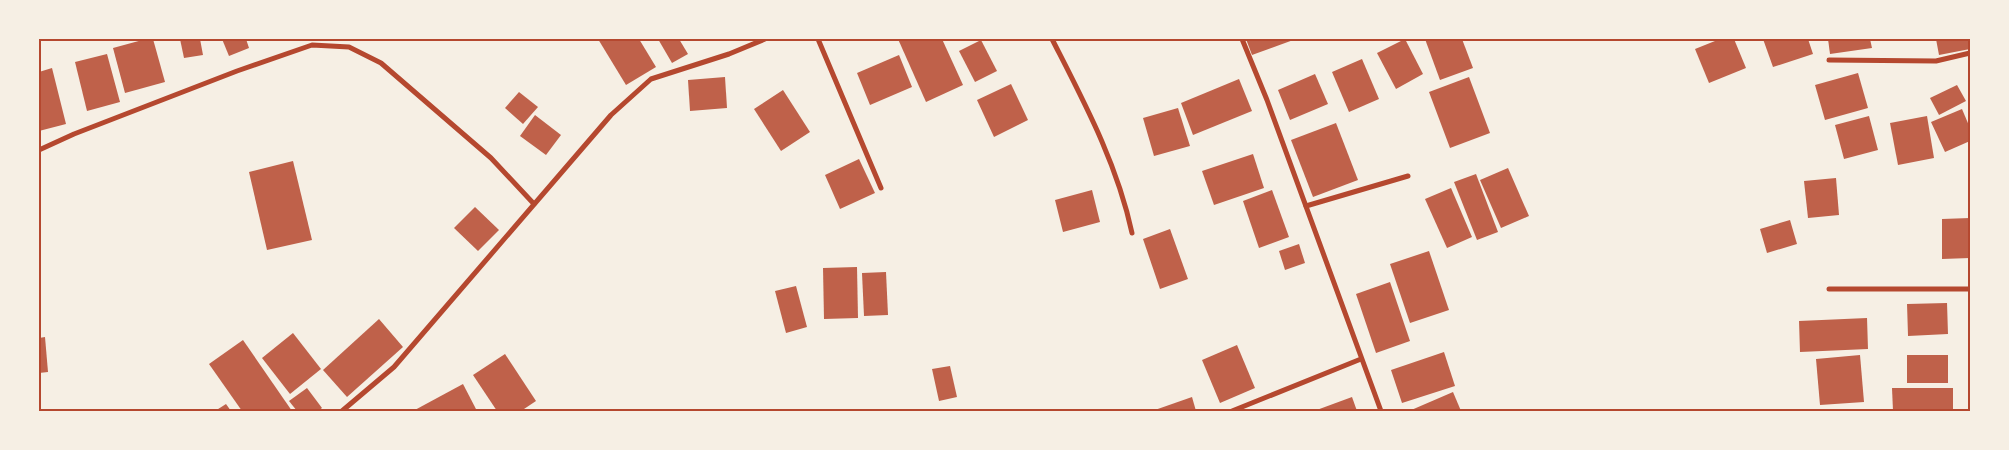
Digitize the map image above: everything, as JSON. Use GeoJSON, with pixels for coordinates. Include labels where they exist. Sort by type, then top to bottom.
{"type":"FeatureCollection","features":[{"type":"Feature","properties":{"kind":"street"},"geometry":{"type":"LineString","coordinates":[[342,411],[394,367],[611,115],[651,79],[729,54],[765,39]]}},
{"type":"Feature","properties":{"kind":"street"},"geometry":{"type":"LineString","coordinates":[[818,39],[881,188]]}},
{"type":"Feature","properties":{"kind":"street"},"geometry":{"type":"LineString","coordinates":[[1052,39],[1114,170],[1125,203],[1132,233]]}},
{"type":"Feature","properties":{"kind":"street"},"geometry":{"type":"LineString","coordinates":[[1242,39],[1268,100],[1381,411]]}},
{"type":"Feature","properties":{"kind":"street"},"geometry":{"type":"LineString","coordinates":[[39,150],[74,134],[219,78],[312,45],[349,47],[381,62],[491,158],[534,204]]}},
{"type":"Feature","properties":{"kind":"street"},"geometry":{"type":"LineString","coordinates":[[1829,60],[1936,61],[1970,53]]}},
{"type":"Feature","properties":{"kind":"street"},"geometry":{"type":"LineString","coordinates":[[1306,206],[1408,176]]}},
{"type":"Feature","properties":{"kind":"street"},"geometry":{"type":"LineString","coordinates":[[1829,289],[1970,289]]}},
{"type":"Feature","properties":{"kind":"street"},"geometry":{"type":"LineString","coordinates":[[1232,411],[1361,359]]}},
{"type":"Feature","properties":{"kind":"building"},"geometry":{"type":"Polygon","coordinates":[[[146,39],[153,39],[165,82],[125,93],[113,48],[146,39]]]}},
{"type":"Feature","properties":{"kind":"building"},"geometry":{"type":"Polygon","coordinates":[[[180,39],[200,39],[203,55],[184,58],[180,39]]]}},
{"type":"Feature","properties":{"kind":"building"},"geometry":{"type":"Polygon","coordinates":[[[222,39],[246,39],[249,48],[229,56],[222,39]]]}},
{"type":"Feature","properties":{"kind":"building"},"geometry":{"type":"Polygon","coordinates":[[[598,39],[639,39],[656,67],[626,85],[598,39]]]}},
{"type":"Feature","properties":{"kind":"building"},"geometry":{"type":"Polygon","coordinates":[[[658,39],[679,39],[688,54],[672,63],[658,39]]]}},
{"type":"Feature","properties":{"kind":"building"},"geometry":{"type":"Polygon","coordinates":[[[898,39],[942,39],[963,85],[926,102],[898,39]]]}},
{"type":"Feature","properties":{"kind":"building"},"geometry":{"type":"Polygon","coordinates":[[[1246,39],[1296,39],[1252,55],[1246,39]]]}},
{"type":"Feature","properties":{"kind":"building"},"geometry":{"type":"Polygon","coordinates":[[[1405,39],[1423,74],[1396,89],[1377,53],[1405,39]]]}},
{"type":"Feature","properties":{"kind":"building"},"geometry":{"type":"Polygon","coordinates":[[[1425,39],[1462,39],[1473,68],[1440,80],[1425,39]]]}},
{"type":"Feature","properties":{"kind":"building"},"geometry":{"type":"Polygon","coordinates":[[[1720,39],[1734,39],[1746,68],[1709,83],[1695,49],[1720,39]]]}},
{"type":"Feature","properties":{"kind":"building"},"geometry":{"type":"Polygon","coordinates":[[[1763,39],[1808,39],[1813,54],[1773,67],[1763,39]]]}},
{"type":"Feature","properties":{"kind":"building"},"geometry":{"type":"Polygon","coordinates":[[[1828,39],[1870,39],[1872,48],[1830,54],[1828,39]]]}},
{"type":"Feature","properties":{"kind":"building"},"geometry":{"type":"Polygon","coordinates":[[[1936,39],[1970,39],[1970,49],[1939,55],[1936,39]]]}},
{"type":"Feature","properties":{"kind":"building"},"geometry":{"type":"Polygon","coordinates":[[[981,40],[997,71],[975,82],[959,51],[981,40]]]}},
{"type":"Feature","properties":{"kind":"building"},"geometry":{"type":"Polygon","coordinates":[[[107,54],[120,102],[87,111],[75,62],[107,54]]]}},
{"type":"Feature","properties":{"kind":"building"},"geometry":{"type":"Polygon","coordinates":[[[899,55],[912,87],[870,105],[857,73],[899,55]]]}},
{"type":"Feature","properties":{"kind":"building"},"geometry":{"type":"Polygon","coordinates":[[[1362,59],[1379,99],[1349,112],[1332,72],[1362,59]]]}},
{"type":"Feature","properties":{"kind":"building"},"geometry":{"type":"Polygon","coordinates":[[[52,68],[66,124],[39,131],[39,72],[52,68]]]}},
{"type":"Feature","properties":{"kind":"building"},"geometry":{"type":"Polygon","coordinates":[[[1858,73],[1868,108],[1825,120],[1815,85],[1858,73]]]}},
{"type":"Feature","properties":{"kind":"building"},"geometry":{"type":"Polygon","coordinates":[[[1315,74],[1328,104],[1290,120],[1278,90],[1315,74]]]}},
{"type":"Feature","properties":{"kind":"building"},"geometry":{"type":"Polygon","coordinates":[[[725,77],[727,108],[690,111],[688,80],[725,77]]]}},
{"type":"Feature","properties":{"kind":"building"},"geometry":{"type":"Polygon","coordinates":[[[1469,77],[1490,133],[1450,148],[1429,92],[1469,77]]]}},
{"type":"Feature","properties":{"kind":"building"},"geometry":{"type":"Polygon","coordinates":[[[1239,79],[1252,111],[1193,135],[1181,103],[1239,79]]]}},
{"type":"Feature","properties":{"kind":"building"},"geometry":{"type":"Polygon","coordinates":[[[1011,84],[1028,120],[994,137],[977,100],[1011,84]]]}},
{"type":"Feature","properties":{"kind":"building"},"geometry":{"type":"Polygon","coordinates":[[[1957,85],[1966,101],[1939,115],[1930,98],[1957,85]]]}},
{"type":"Feature","properties":{"kind":"building"},"geometry":{"type":"Polygon","coordinates":[[[783,90],[810,132],[781,151],[754,109],[783,90]]]}},
{"type":"Feature","properties":{"kind":"building"},"geometry":{"type":"Polygon","coordinates":[[[519,92],[538,107],[523,124],[505,108],[519,92]]]}},
{"type":"Feature","properties":{"kind":"building"},"geometry":{"type":"Polygon","coordinates":[[[1178,108],[1190,146],[1154,156],[1143,118],[1178,108]]]}},
{"type":"Feature","properties":{"kind":"building"},"geometry":{"type":"Polygon","coordinates":[[[1962,109],[1970,128],[1970,141],[1945,152],[1931,122],[1962,109]]]}},
{"type":"Feature","properties":{"kind":"building"},"geometry":{"type":"Polygon","coordinates":[[[535,115],[561,135],[546,155],[520,136],[535,115]]]}},
{"type":"Feature","properties":{"kind":"building"},"geometry":{"type":"Polygon","coordinates":[[[1869,116],[1878,150],[1844,159],[1835,125],[1869,116]]]}},
{"type":"Feature","properties":{"kind":"building"},"geometry":{"type":"Polygon","coordinates":[[[1927,116],[1934,158],[1898,165],[1890,123],[1927,116]]]}},
{"type":"Feature","properties":{"kind":"building"},"geometry":{"type":"Polygon","coordinates":[[[1336,123],[1358,180],[1313,197],[1291,140],[1336,123]]]}},
{"type":"Feature","properties":{"kind":"building"},"geometry":{"type":"Polygon","coordinates":[[[1253,154],[1264,188],[1214,205],[1202,171],[1253,154]]]}},
{"type":"Feature","properties":{"kind":"building"},"geometry":{"type":"Polygon","coordinates":[[[859,159],[875,193],[840,209],[825,175],[859,159]]]}},
{"type":"Feature","properties":{"kind":"building"},"geometry":{"type":"Polygon","coordinates":[[[293,161],[312,240],[267,250],[249,172],[293,161]]]}},
{"type":"Feature","properties":{"kind":"building"},"geometry":{"type":"Polygon","coordinates":[[[1508,168],[1529,216],[1501,228],[1480,180],[1508,168]]]}},
{"type":"Feature","properties":{"kind":"building"},"geometry":{"type":"Polygon","coordinates":[[[1476,174],[1498,232],[1477,240],[1454,182],[1476,174]]]}},
{"type":"Feature","properties":{"kind":"building"},"geometry":{"type":"Polygon","coordinates":[[[1836,178],[1839,215],[1808,218],[1804,181],[1836,178]]]}},
{"type":"Feature","properties":{"kind":"building"},"geometry":{"type":"Polygon","coordinates":[[[1451,188],[1472,237],[1447,248],[1425,199],[1451,188]]]}},
{"type":"Feature","properties":{"kind":"building"},"geometry":{"type":"Polygon","coordinates":[[[1092,190],[1100,222],[1063,232],[1055,200],[1092,190]]]}},
{"type":"Feature","properties":{"kind":"building"},"geometry":{"type":"Polygon","coordinates":[[[1272,190],[1289,237],[1259,248],[1243,201],[1272,190]]]}},
{"type":"Feature","properties":{"kind":"building"},"geometry":{"type":"Polygon","coordinates":[[[475,207],[499,230],[478,251],[454,228],[475,207]]]}},
{"type":"Feature","properties":{"kind":"building"},"geometry":{"type":"Polygon","coordinates":[[[1970,218],[1970,258],[1942,259],[1942,219],[1970,218]]]}},
{"type":"Feature","properties":{"kind":"building"},"geometry":{"type":"Polygon","coordinates":[[[1790,220],[1797,244],[1767,253],[1760,229],[1790,220]]]}},
{"type":"Feature","properties":{"kind":"building"},"geometry":{"type":"Polygon","coordinates":[[[1170,229],[1188,279],[1160,289],[1143,239],[1170,229]]]}},
{"type":"Feature","properties":{"kind":"building"},"geometry":{"type":"Polygon","coordinates":[[[1299,244],[1305,263],[1285,270],[1279,251],[1299,244]]]}},
{"type":"Feature","properties":{"kind":"building"},"geometry":{"type":"Polygon","coordinates":[[[1429,251],[1449,310],[1410,323],[1390,264],[1429,251]]]}},
{"type":"Feature","properties":{"kind":"building"},"geometry":{"type":"Polygon","coordinates":[[[857,267],[858,318],[824,319],[823,268],[857,267]]]}},
{"type":"Feature","properties":{"kind":"building"},"geometry":{"type":"Polygon","coordinates":[[[886,272],[888,315],[864,316],[862,273],[886,272]]]}},
{"type":"Feature","properties":{"kind":"building"},"geometry":{"type":"Polygon","coordinates":[[[1390,282],[1410,341],[1376,353],[1356,294],[1390,282]]]}},
{"type":"Feature","properties":{"kind":"building"},"geometry":{"type":"Polygon","coordinates":[[[796,286],[807,327],[786,333],[775,291],[796,286]]]}},
{"type":"Feature","properties":{"kind":"building"},"geometry":{"type":"Polygon","coordinates":[[[1947,303],[1948,334],[1908,336],[1907,304],[1947,303]]]}},
{"type":"Feature","properties":{"kind":"building"},"geometry":{"type":"Polygon","coordinates":[[[1867,318],[1868,349],[1800,352],[1799,321],[1867,318]]]}},
{"type":"Feature","properties":{"kind":"building"},"geometry":{"type":"Polygon","coordinates":[[[379,319],[403,347],[347,397],[323,370],[379,319]]]}},
{"type":"Feature","properties":{"kind":"building"},"geometry":{"type":"Polygon","coordinates":[[[293,333],[321,369],[290,394],[262,358],[293,333]]]}},
{"type":"Feature","properties":{"kind":"building"},"geometry":{"type":"Polygon","coordinates":[[[45,337],[48,372],[39,373],[39,338],[45,337]]]}},
{"type":"Feature","properties":{"kind":"building"},"geometry":{"type":"Polygon","coordinates":[[[243,340],[292,411],[242,411],[209,364],[243,340]]]}},
{"type":"Feature","properties":{"kind":"building"},"geometry":{"type":"Polygon","coordinates":[[[1237,345],[1255,388],[1220,403],[1202,360],[1237,345]]]}},
{"type":"Feature","properties":{"kind":"building"},"geometry":{"type":"Polygon","coordinates":[[[1444,352],[1455,386],[1402,403],[1391,370],[1444,352]]]}},
{"type":"Feature","properties":{"kind":"building"},"geometry":{"type":"Polygon","coordinates":[[[505,354],[536,401],[521,411],[497,411],[473,375],[505,354]]]}},
{"type":"Feature","properties":{"kind":"building"},"geometry":{"type":"Polygon","coordinates":[[[1860,355],[1864,402],[1820,405],[1816,359],[1860,355]]]}},
{"type":"Feature","properties":{"kind":"building"},"geometry":{"type":"Polygon","coordinates":[[[1907,355],[1948,355],[1948,383],[1907,383],[1907,355]]]}},
{"type":"Feature","properties":{"kind":"building"},"geometry":{"type":"Polygon","coordinates":[[[950,366],[957,397],[939,401],[932,369],[950,366]]]}},
{"type":"Feature","properties":{"kind":"building"},"geometry":{"type":"Polygon","coordinates":[[[463,384],[477,411],[413,411],[463,384]]]}},
{"type":"Feature","properties":{"kind":"building"},"geometry":{"type":"Polygon","coordinates":[[[307,388],[322,408],[318,411],[297,411],[289,401],[307,388]]]}},
{"type":"Feature","properties":{"kind":"building"},"geometry":{"type":"Polygon","coordinates":[[[1892,388],[1953,388],[1953,411],[1893,411],[1892,388]]]}},
{"type":"Feature","properties":{"kind":"building"},"geometry":{"type":"Polygon","coordinates":[[[1453,392],[1461,411],[1409,411],[1453,392]]]}},
{"type":"Feature","properties":{"kind":"building"},"geometry":{"type":"Polygon","coordinates":[[[1192,397],[1196,411],[1152,411],[1192,397]]]}},
{"type":"Feature","properties":{"kind":"building"},"geometry":{"type":"Polygon","coordinates":[[[1352,397],[1357,411],[1314,411],[1352,397]]]}},
{"type":"Feature","properties":{"kind":"building"},"geometry":{"type":"Polygon","coordinates":[[[226,404],[231,411],[215,411],[226,404]]]}}]}
